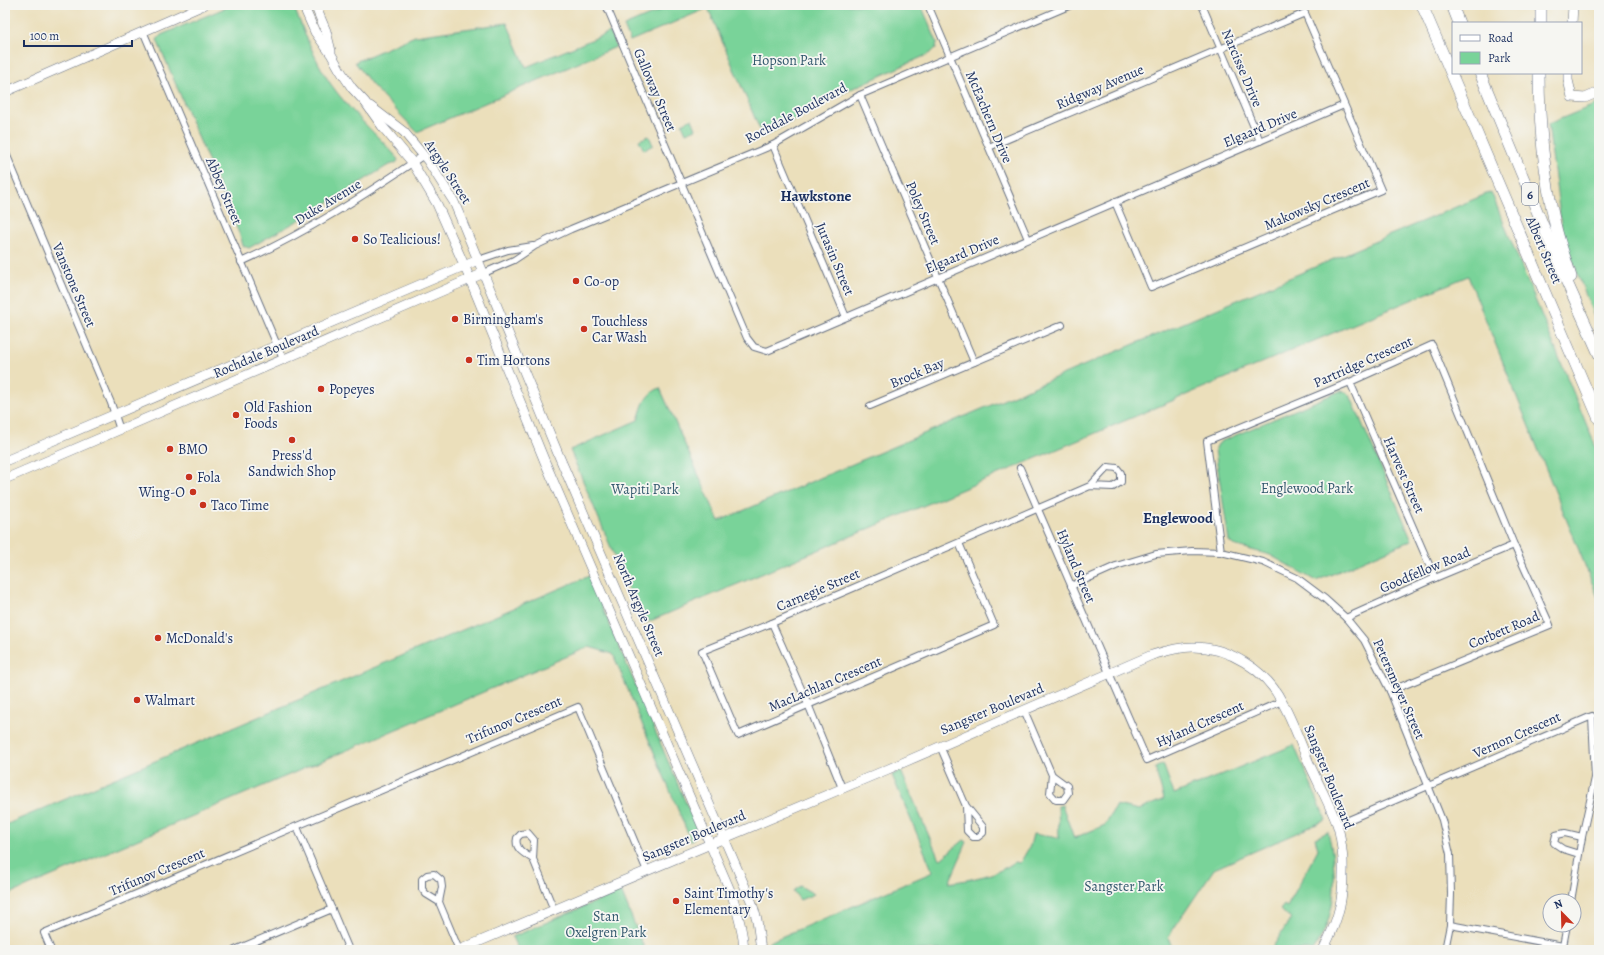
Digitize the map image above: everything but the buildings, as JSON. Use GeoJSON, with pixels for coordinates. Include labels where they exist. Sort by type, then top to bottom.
{"type":"FeatureCollection","features":[{"type":"Feature","properties":{"kind":"highway","name":"Albert Street"},"geometry":{"type":"LineString","coordinates":[[1422,5],[1599,419]]}},
{"type":"Feature","properties":{"kind":"highway"},"geometry":{"type":"LineString","coordinates":[[1452,5],[1459,22]]}},
{"type":"Feature","properties":{"kind":"highway"},"geometry":{"type":"LineString","coordinates":[[1540,22],[1541,5]]}},
{"type":"Feature","properties":{"kind":"highway","name":"Albert Street"},"geometry":{"type":"LineString","coordinates":[[1480,74],[1561,269],[1599,354]]}},
{"type":"Feature","properties":{"kind":"highway"},"geometry":{"type":"LineString","coordinates":[[1539,74],[1543,152],[1551,206],[1581,314]]}},
{"type":"Feature","properties":{"kind":"street"},"geometry":{"type":"LineString","coordinates":[[5,92],[204,5]]}},
{"type":"Feature","properties":{"kind":"street","name":"Argyle Street"},"geometry":{"type":"LineString","coordinates":[[303,5],[315,32],[332,54],[352,88],[366,102],[404,132],[424,155],[454,202],[484,273]]}},
{"type":"Feature","properties":{"kind":"street","name":"Argyle Street"},"geometry":{"type":"LineString","coordinates":[[315,5],[326,31],[332,54]]}},
{"type":"Feature","properties":{"kind":"street","name":"Galloway Street"},"geometry":{"type":"LineString","coordinates":[[606,5],[681,183]]}},
{"type":"Feature","properties":{"kind":"street","name":"McEachern Drive"},"geometry":{"type":"LineString","coordinates":[[928,5],[1028,239]]}},
{"type":"Feature","properties":{"kind":"street","name":"Rochdale Boulevard"},"geometry":{"type":"LineString","coordinates":[[5,479],[514,260],[535,246],[571,229],[773,145],[860,95],[1071,5]]}},
{"type":"Feature","properties":{"kind":"street","name":"Narcisse Drive"},"geometry":{"type":"LineString","coordinates":[[1202,5],[1260,141]]}},
{"type":"Feature","properties":{"kind":"street"},"geometry":{"type":"LineString","coordinates":[[1572,22],[1573,5]]}},
{"type":"Feature","properties":{"kind":"street","name":"Makowsky Crescent"},"geometry":{"type":"LineString","coordinates":[[1116,202],[1152,287],[1381,190],[1305,13],[1221,49]]}},
{"type":"Feature","properties":{"kind":"street","name":"Abbey Street"},"geometry":{"type":"LineString","coordinates":[[143,31],[283,359]]}},
{"type":"Feature","properties":{"kind":"street","name":"Ridgway Avenue"},"geometry":{"type":"LineString","coordinates":[[989,147],[1221,49]]}},
{"type":"Feature","properties":{"kind":"street"},"geometry":{"type":"LineString","coordinates":[[1568,74],[1572,97],[1585,98],[1599,92]]}},
{"type":"Feature","properties":{"kind":"street","name":"Poley Street"},"geometry":{"type":"LineString","coordinates":[[860,95],[974,362]]}},
{"type":"Feature","properties":{"kind":"street","name":"Argyle Street"},"geometry":{"type":"LineString","coordinates":[[366,102],[382,126],[412,162],[437,204],[470,279]]}},
{"type":"Feature","properties":{"kind":"street","name":"Elgaard Drive"},"geometry":{"type":"LineString","coordinates":[[681,183],[747,338],[754,347],[767,351],[1344,105]]}},
{"type":"Feature","properties":{"kind":"street","name":"Jurasin Street"},"geometry":{"type":"LineString","coordinates":[[773,145],[846,317]]}},
{"type":"Feature","properties":{"kind":"street","name":"Vanstone Street"},"geometry":{"type":"LineString","coordinates":[[5,151],[111,403],[114,416],[120,430]]}},
{"type":"Feature","properties":{"kind":"street","name":"Duke Avenue"},"geometry":{"type":"LineString","coordinates":[[241,262],[293,238],[359,198],[424,155]]}},
{"type":"Feature","properties":{"kind":"street","name":"Rochdale Boulevard"},"geometry":{"type":"LineString","coordinates":[[5,461],[465,267],[478,260],[508,250],[535,246]]}},
{"type":"Feature","properties":{"kind":"street","name":"North Argyle Street"},"geometry":{"type":"LineString","coordinates":[[484,273],[559,456],[752,903],[757,920],[761,950]]}},
{"type":"Feature","properties":{"kind":"street"},"geometry":{"type":"LineString","coordinates":[[470,279],[517,396],[709,845],[732,895],[739,915],[744,950]]}},
{"type":"Feature","properties":{"kind":"street","name":"Brock Bay"},"geometry":{"type":"LineString","coordinates":[[870,406],[1062,325]]}},
{"type":"Feature","properties":{"kind":"street","name":"Partridge Crescent"},"geometry":{"type":"LineString","coordinates":[[1221,552],[1207,441],[1350,382],[1432,345],[1514,545]]}},
{"type":"Feature","properties":{"kind":"street","name":"Harvest Street"},"geometry":{"type":"LineString","coordinates":[[1350,382],[1435,578]]}},
{"type":"Feature","properties":{"kind":"street"},"geometry":{"type":"LineString","coordinates":[[1108,467],[1117,468],[1121,473],[1122,479],[1116,486],[1090,486],[1108,467]]}},
{"type":"Feature","properties":{"kind":"street","name":"Hyland Street"},"geometry":{"type":"LineString","coordinates":[[1020,468],[1110,673]]}},
{"type":"Feature","properties":{"kind":"street","name":"Carnegie Street"},"geometry":{"type":"LineString","coordinates":[[842,788],[808,704],[772,623],[1090,486]]}},
{"type":"Feature","properties":{"kind":"street","name":"MacLachlan Crescent"},"geometry":{"type":"LineString","coordinates":[[772,623],[702,651],[738,735],[994,625],[959,543]]}},
{"type":"Feature","properties":{"kind":"street","name":"Goodfellow Road"},"geometry":{"type":"LineString","coordinates":[[1346,618],[1435,578],[1514,545]]}},
{"type":"Feature","properties":{"kind":"street","name":"Corbett Road"},"geometry":{"type":"LineString","coordinates":[[1390,691],[1550,625],[1514,545]]}},
{"type":"Feature","properties":{"kind":"street","name":"Petersmeyer Street"},"geometry":{"type":"LineString","coordinates":[[1071,586],[1116,566],[1156,554],[1192,551],[1221,552],[1263,562],[1297,578],[1346,618],[1364,640],[1390,691],[1442,820],[1450,854],[1452,894],[1450,925],[1445,950]]}},
{"type":"Feature","properties":{"kind":"street","name":"Sangster Boulevard"},"geometry":{"type":"LineString","coordinates":[[462,949],[724,839],[1152,655],[1170,650],[1193,647],[1215,649],[1229,654],[1249,665],[1268,681],[1282,701],[1337,825],[1342,850],[1344,885],[1340,910],[1333,930],[1323,950]]}},
{"type":"Feature","properties":{"kind":"street","name":"Hyland Crescent"},"geometry":{"type":"LineString","coordinates":[[1110,673],[1148,760],[1282,701]]}},
{"type":"Feature","properties":{"kind":"street","name":"Trifunov Crescent"},"geometry":{"type":"LineString","coordinates":[[51,950],[44,933],[578,707],[647,871]]}},
{"type":"Feature","properties":{"kind":"street"},"geometry":{"type":"LineString","coordinates":[[1024,710],[1052,775]]}},
{"type":"Feature","properties":{"kind":"street","name":"Vernon Crescent"},"geometry":{"type":"LineString","coordinates":[[1337,825],[1429,787],[1592,716],[1595,778],[1572,893]]}},
{"type":"Feature","properties":{"kind":"street"},"geometry":{"type":"LineString","coordinates":[[940,746],[966,806],[983,827],[983,833],[978,837],[970,836],[967,831],[966,806]]}},
{"type":"Feature","properties":{"kind":"street"},"geometry":{"type":"LineString","coordinates":[[297,827],[350,950]]}},
{"type":"Feature","properties":{"kind":"street"},"geometry":{"type":"LineString","coordinates":[[1579,854],[1563,849],[1554,843],[1556,835],[1565,833],[1582,838]]}},
{"type":"Feature","properties":{"kind":"street"},"geometry":{"type":"LineString","coordinates":[[533,859],[554,910]]}},
{"type":"Feature","properties":{"kind":"street"},"geometry":{"type":"LineString","coordinates":[[439,902],[442,887],[441,880],[434,874],[428,875],[422,879],[422,889],[426,894],[439,902],[462,949]]}},
{"type":"Feature","properties":{"kind":"street"},"geometry":{"type":"LineString","coordinates":[[234,950],[332,909]]}},
{"type":"Feature","properties":{"kind":"street"},"geometry":{"type":"LineString","coordinates":[[1450,925],[1563,946],[1565,933]]}},
{"type":"Feature","properties":{"kind":"green space"},"geometry":{"type":"Polygon","coordinates":[[[232,5],[293,5],[314,55],[330,83],[337,93],[398,160],[396,163],[387,166],[301,219],[249,248],[243,246],[241,238],[157,40],[161,35],[232,5]]]}},
{"type":"Feature","properties":{"kind":"green space","name":"Hopson Park"},"geometry":{"type":"Polygon","coordinates":[[[673,5],[921,5],[937,42],[936,48],[931,53],[849,90],[763,137],[708,8],[630,41],[624,26],[673,5]]]}},
{"type":"Feature","properties":{"kind":"green space"},"geometry":{"type":"Polygon","coordinates":[[[507,23],[526,67],[610,32],[616,47],[417,132],[372,85],[355,62],[415,36],[507,23]]]}},
{"type":"Feature","properties":{"kind":"green space"},"geometry":{"type":"Polygon","coordinates":[[[1599,103],[1599,330],[1567,246],[1561,224],[1548,124],[1599,103]]]}},
{"type":"Feature","properties":{"kind":"green space"},"geometry":{"type":"Polygon","coordinates":[[[692,119],[696,129],[686,133],[682,124],[692,119]]]}},
{"type":"Feature","properties":{"kind":"green space"},"geometry":{"type":"Polygon","coordinates":[[[649,136],[653,145],[644,150],[639,140],[649,136]]]}},
{"type":"Feature","properties":{"kind":"green space","name":"Wapiti Park"},"geometry":{"type":"Polygon","coordinates":[[[1491,192],[1599,455],[1599,600],[1468,276],[643,624],[570,450],[638,420],[647,397],[660,388],[719,521],[1491,192]]]}},
{"type":"Feature","properties":{"kind":"green space","name":"Englewood Park"},"geometry":{"type":"Polygon","coordinates":[[[1340,391],[1346,392],[1350,395],[1412,540],[1316,581],[1270,555],[1233,545],[1229,541],[1215,450],[1218,444],[1222,441],[1340,391]]]}},
{"type":"Feature","properties":{"kind":"green space"},"geometry":{"type":"Polygon","coordinates":[[[589,576],[697,829],[696,836],[691,841],[613,654],[589,647],[5,896],[5,825],[589,576]]]}},
{"type":"Feature","properties":{"kind":"green space","name":"Sangster Park"},"geometry":{"type":"Polygon","coordinates":[[[1294,745],[1326,820],[1214,869],[1168,937],[1173,950],[769,950],[769,942],[933,872],[892,775],[901,771],[938,857],[941,859],[964,840],[967,842],[949,883],[991,874],[1015,862],[1020,863],[1030,846],[1033,834],[1059,838],[1058,806],[1062,805],[1074,838],[1105,825],[1116,805],[1139,810],[1164,799],[1155,768],[1163,764],[1174,794],[1294,745]]]}},
{"type":"Feature","properties":{"kind":"green space"},"geometry":{"type":"Polygon","coordinates":[[[1328,832],[1333,862],[1334,893],[1327,923],[1321,937],[1313,950],[1271,950],[1291,918],[1280,910],[1284,905],[1287,907],[1318,849],[1315,838],[1328,832]]]}},
{"type":"Feature","properties":{"kind":"green space"},"geometry":{"type":"Polygon","coordinates":[[[800,886],[814,894],[800,900],[793,891],[800,886]]]}},
{"type":"Feature","properties":{"kind":"green space","name":"Stan Oxelgren Park"},"geometry":{"type":"Polygon","coordinates":[[[621,891],[645,950],[518,950],[512,937],[621,891]]]}},
{"type":"Feature","properties":{"kind":"place","name":"So Tealicious!"},"geometry":{"type":"Point","coordinates":[355,239]}},
{"type":"Feature","properties":{"kind":"place","name":"Co-op"},"geometry":{"type":"Point","coordinates":[576,281]}},
{"type":"Feature","properties":{"kind":"place","name":"Birmingham's"},"geometry":{"type":"Point","coordinates":[455,319]}},
{"type":"Feature","properties":{"kind":"place","name":"Touchless Car Wash"},"geometry":{"type":"Point","coordinates":[584,329]}},
{"type":"Feature","properties":{"kind":"place","name":"Tim Hortons"},"geometry":{"type":"Point","coordinates":[469,360]}},
{"type":"Feature","properties":{"kind":"place","name":"Popeyes"},"geometry":{"type":"Point","coordinates":[321,389]}},
{"type":"Feature","properties":{"kind":"place","name":"Old Fashion Foods"},"geometry":{"type":"Point","coordinates":[236,415]}},
{"type":"Feature","properties":{"kind":"place","name":"Press'd Sandwich Shop"},"geometry":{"type":"Point","coordinates":[292,440]}},
{"type":"Feature","properties":{"kind":"place","name":"BMO"},"geometry":{"type":"Point","coordinates":[170,449]}},
{"type":"Feature","properties":{"kind":"place","name":"Fola"},"geometry":{"type":"Point","coordinates":[189,477]}},
{"type":"Feature","properties":{"kind":"place","name":"Wing-O"},"geometry":{"type":"Point","coordinates":[193,492]}},
{"type":"Feature","properties":{"kind":"place","name":"Taco Time"},"geometry":{"type":"Point","coordinates":[203,505]}},
{"type":"Feature","properties":{"kind":"place","name":"McDonald's"},"geometry":{"type":"Point","coordinates":[158,638]}},
{"type":"Feature","properties":{"kind":"place","name":"Walmart"},"geometry":{"type":"Point","coordinates":[137,700]}},
{"type":"Feature","properties":{"kind":"place","name":"Saint Timothy's Elementary"},"geometry":{"type":"Point","coordinates":[676,901]}},
{"type":"Feature","properties":{"kind":"district","name":"Hawkstone"},"geometry":{"type":"Point","coordinates":[816,196]}},
{"type":"Feature","properties":{"kind":"district","name":"Englewood"},"geometry":{"type":"Point","coordinates":[1178,518]}}]}
